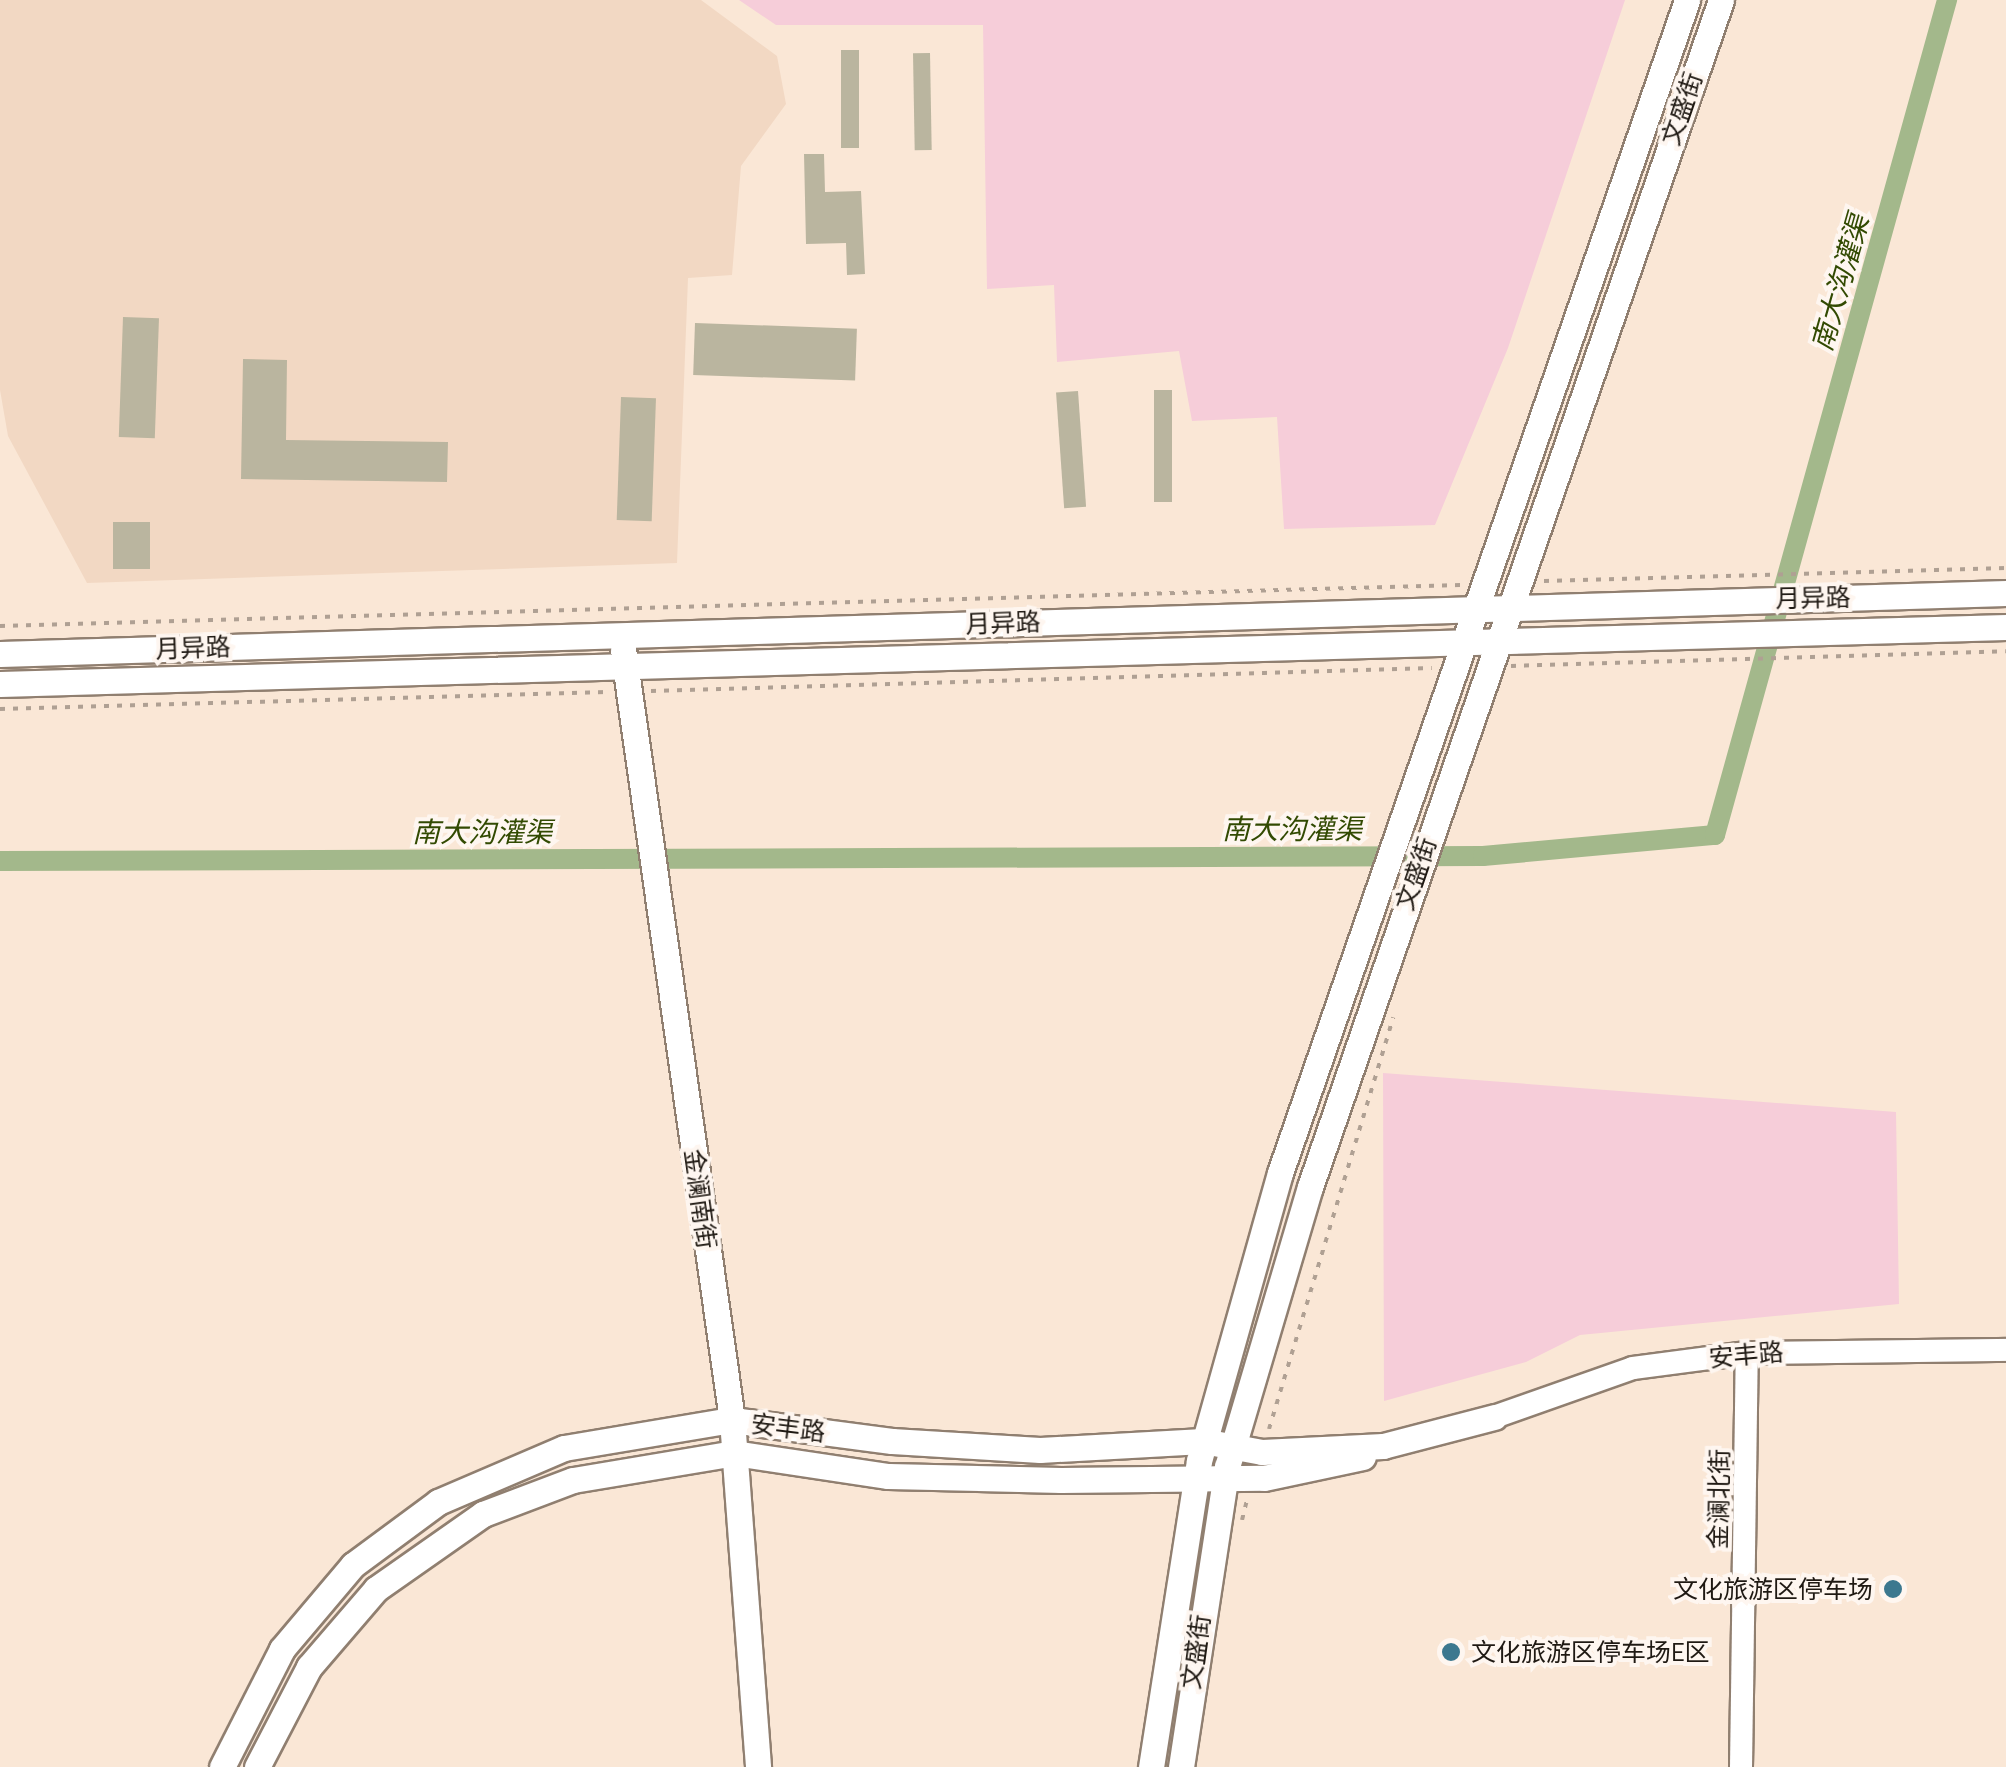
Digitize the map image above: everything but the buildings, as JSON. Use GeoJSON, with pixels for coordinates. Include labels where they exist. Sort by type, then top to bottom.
{"type":"FeatureCollection","features":[{"type":"Feature","properties":{"kind":"main road","name":"文盛街"},"geometry":{"type":"LineString","coordinates":[[1151,1767],[1197,1474],[1280,1173],[1687,0]]}},
{"type":"Feature","properties":{"kind":"main road","name":"文盛街"},"geometry":{"type":"LineString","coordinates":[[1181,1767],[1232,1443],[1388,957],[1721,0]]}},
{"type":"Feature","properties":{"kind":"main road","name":"月异路"},"geometry":{"type":"LineString","coordinates":[[0,654],[622,634],[1512,594],[1676,589],[1858,597],[2006,592]]}},
{"type":"Feature","properties":{"kind":"main road","name":"月异路"},"geometry":{"type":"LineString","coordinates":[[0,684],[624,664],[1462,656],[1496,640],[2006,626]]}},
{"type":"Feature","properties":{"kind":"main road","name":"金澜南街"},"geometry":{"type":"LineString","coordinates":[[622,634],[732,1420],[758,1767]]}},
{"type":"Feature","properties":{"kind":"main road","name":"安丰路"},"geometry":{"type":"LineString","coordinates":[[222,1767],[262,1680],[303,1619],[409,1520],[468,1485],[548,1453],[732,1420],[1040,1450],[1204,1442],[1232,1443],[1262,1452],[1383,1446],[1494,1417]]}},
{"type":"Feature","properties":{"kind":"main road","name":"安丰路"},"geometry":{"type":"LineString","coordinates":[[257,1767],[329,1639],[428,1547],[557,1485],[734,1453],[888,1476],[1252,1477],[1329,1467],[1494,1417]]}},
{"type":"Feature","properties":{"kind":"street","name":"安丰路"},"geometry":{"type":"LineString","coordinates":[[1494,1417],[1633,1368],[1747,1353],[2006,1350]]}},
{"type":"Feature","properties":{"kind":"street","name":"金澜北街"},"geometry":{"type":"LineString","coordinates":[[1741,1767],[1747,1353]]}},
{"type":"Feature","properties":{"kind":"path","name":"月异路"},"geometry":{"type":"LineString","coordinates":[[1512,594],[1676,589],[1872,572],[2006,568]]}},
{"type":"Feature","properties":{"kind":"path","name":"月异路"},"geometry":{"type":"LineString","coordinates":[[0,626],[1479,596]]}},
{"type":"Feature","properties":{"kind":"path"},"geometry":{"type":"LineString","coordinates":[[1488,666],[2006,651]]}},
{"type":"Feature","properties":{"kind":"path"},"geometry":{"type":"LineString","coordinates":[[0,710],[628,692],[1462,656]]}},
{"type":"Feature","properties":{"kind":"path"},"geometry":{"type":"LineString","coordinates":[[1262,1452],[1396,1010]]}},
{"type":"Feature","properties":{"kind":"path"},"geometry":{"type":"LineString","coordinates":[[1239,1535],[1252,1477]]}},
{"type":"Feature","properties":{"kind":"shaded area"},"geometry":{"type":"Polygon","coordinates":[[[0,0],[701,0],[777,56],[786,104],[741,166],[732,275],[688,278],[677,563],[87,583],[8,436],[0,390],[0,0]]]}},
{"type":"Feature","properties":{"kind":"shaded area"},"geometry":{"type":"Polygon","coordinates":[[[739,0],[1625,0],[1508,348],[1435,525],[1284,529],[1277,417],[1192,421],[1179,351],[1057,362],[1054,285],[987,289],[983,25],[776,25],[739,0]]]}},
{"type":"Feature","properties":{"kind":"shaded area"},"geometry":{"type":"Polygon","coordinates":[[[1383,1073],[1896,1112],[1899,1304],[1580,1335],[1526,1362],[1384,1401],[1383,1073]]]}},
{"type":"Feature","properties":{"kind":"waterway","name":"南大沟灌渠"},"geometry":{"type":"LineString","coordinates":[[0,861],[1483,856],[1715,835],[1947,0]]}},
{"type":"Feature","properties":{"kind":"place","name":"文化旅游区停车场"},"geometry":{"type":"Point","coordinates":[1893,1589]}},
{"type":"Feature","properties":{"kind":"place","name":"文化旅游区停车场E区"},"geometry":{"type":"Point","coordinates":[1451,1652]}}]}
